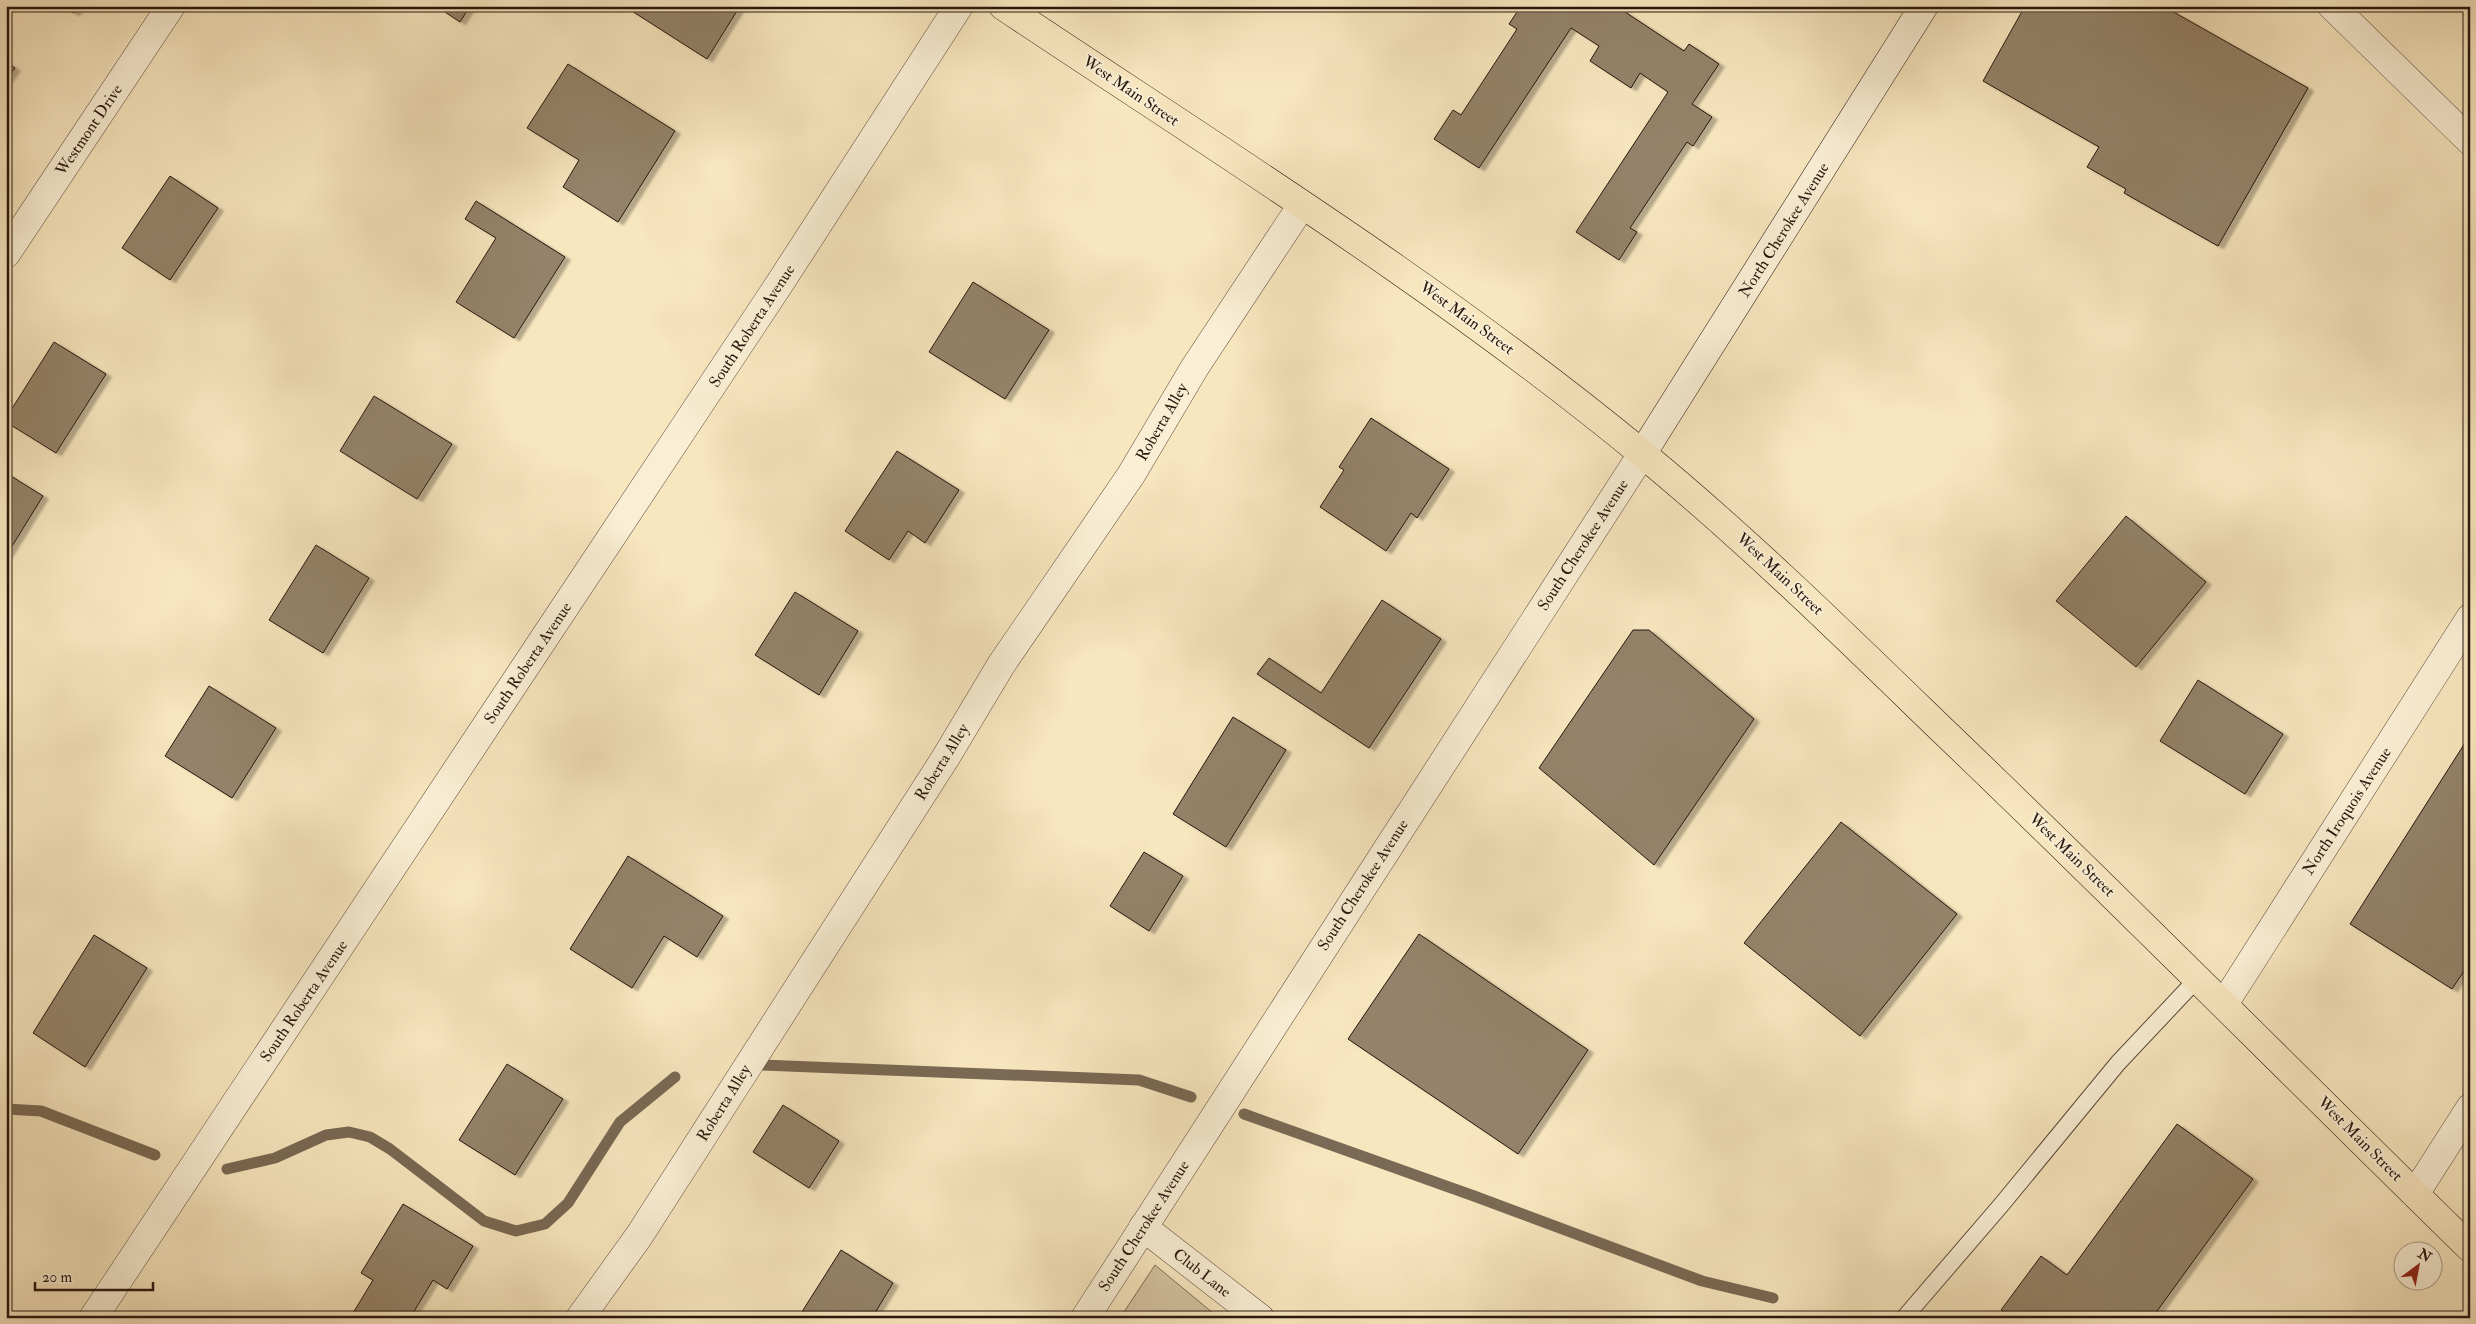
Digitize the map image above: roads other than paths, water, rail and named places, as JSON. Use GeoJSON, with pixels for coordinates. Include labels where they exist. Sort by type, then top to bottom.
{"type":"FeatureCollection","features":[{"type":"Feature","properties":{"kind":"main road","name":"West Main Street"},"geometry":{"type":"LineString","coordinates":[[1003,6],[1414,279],[1513,352],[1642,454],[1744,539],[2198,978],[2470,1248]]}},
{"type":"Feature","properties":{"kind":"street","name":"Westmont Drive"},"geometry":{"type":"LineString","coordinates":[[6,254],[171,6]]}},
{"type":"Feature","properties":{"kind":"street","name":"South Roberta Avenue"},"geometry":{"type":"LineString","coordinates":[[93,1318],[774,292],[959,6]]}},
{"type":"Feature","properties":{"kind":"street","name":"North Cherokee Avenue"},"geometry":{"type":"LineString","coordinates":[[1642,454],[1924,6]]}},
{"type":"Feature","properties":{"kind":"street"},"geometry":{"type":"LineString","coordinates":[[2332,6],[2470,141]]}},
{"type":"Feature","properties":{"kind":"street","name":"Roberta Alley"},"geometry":{"type":"LineString","coordinates":[[580,1318],[639,1236],[946,756],[1002,665],[1131,475],[1195,367],[1302,205]]}},
{"type":"Feature","properties":{"kind":"street","name":"South Cherokee Avenue"},"geometry":{"type":"LineString","coordinates":[[1085,1318],[1642,454]]}},
{"type":"Feature","properties":{"kind":"street","name":"North Iroquois Avenue"},"geometry":{"type":"LineString","coordinates":[[2224,1004],[2470,618]]}},
{"type":"Feature","properties":{"kind":"street"},"geometry":{"type":"LineString","coordinates":[[2415,1194],[2470,1108]]}},
{"type":"Feature","properties":{"kind":"street","name":"Club Lane"},"geometry":{"type":"LineString","coordinates":[[1143,1227],[1260,1318]]}},
{"type":"Feature","properties":{"kind":"lane"},"geometry":{"type":"LineString","coordinates":[[1904,1318],[2002,1204],[2118,1063],[2198,978]]}},
{"type":"Feature","properties":{"kind":"waterway"},"geometry":{"type":"LineString","coordinates":[[762,1065],[1139,1080],[1191,1097]]}},
{"type":"Feature","properties":{"kind":"waterway"},"geometry":{"type":"LineString","coordinates":[[227,1169],[275,1158],[326,1135],[349,1132],[370,1137],[390,1149],[484,1221],[516,1231],[545,1224],[568,1203],[620,1122],[675,1077]]}},
{"type":"Feature","properties":{"kind":"waterway"},"geometry":{"type":"LineString","coordinates":[[6,1109],[41,1111],[155,1155]]}},
{"type":"Feature","properties":{"kind":"waterway"},"geometry":{"type":"LineString","coordinates":[[1244,1114],[1474,1196],[1702,1281],[1773,1298]]}}]}
